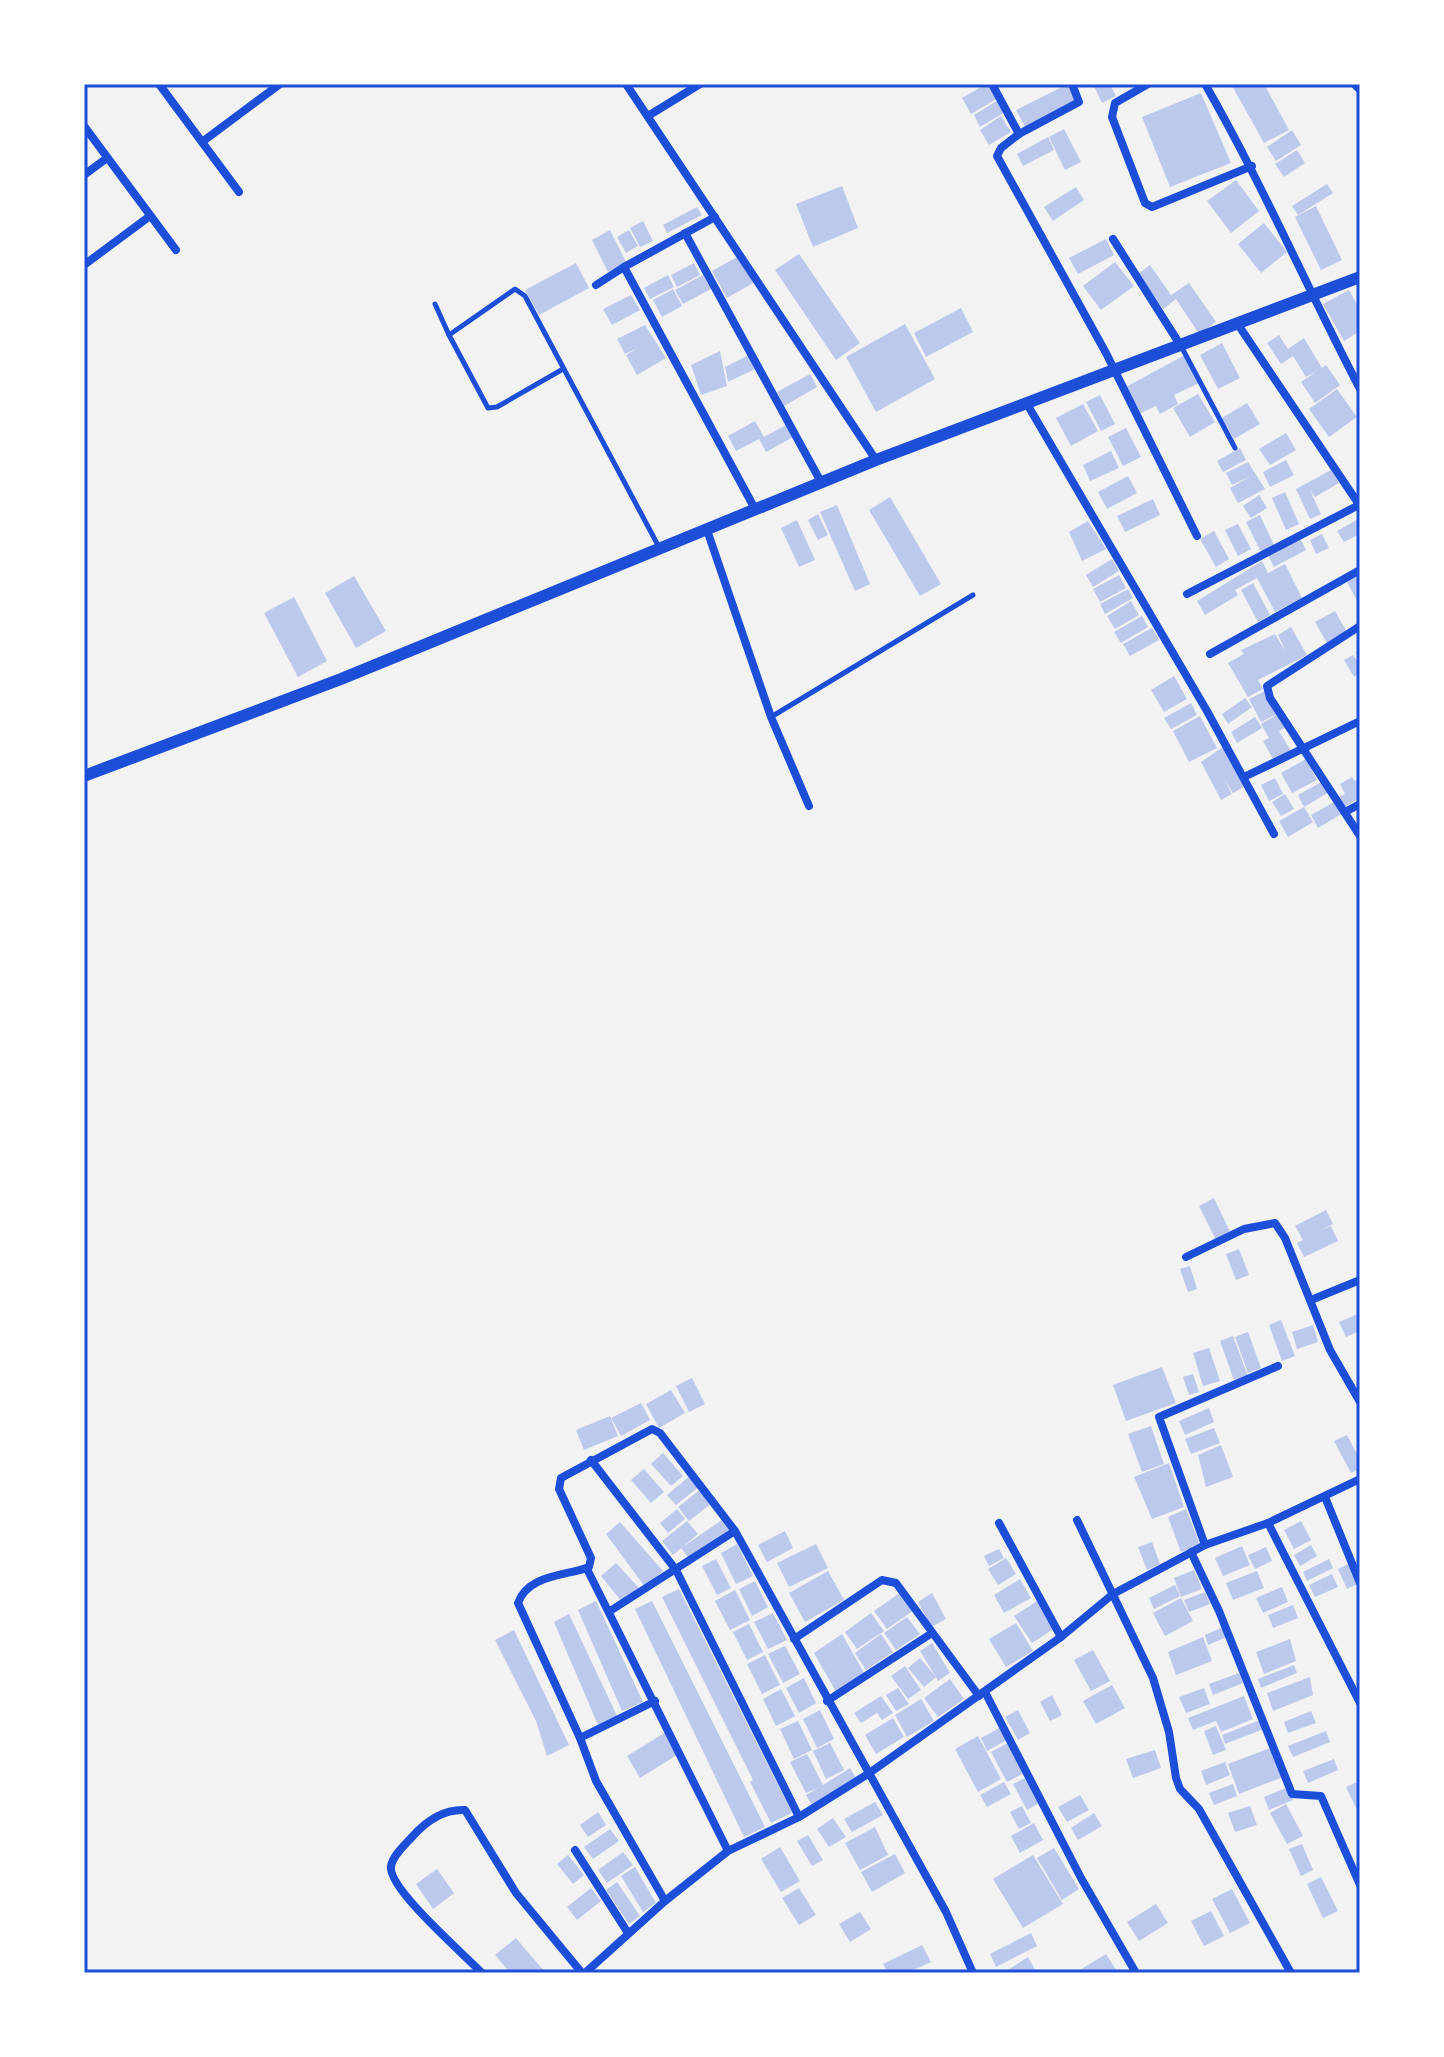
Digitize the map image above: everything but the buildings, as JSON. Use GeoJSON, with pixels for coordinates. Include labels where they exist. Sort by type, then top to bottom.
{"type":"FeatureCollection","features":[{"type":"Feature","properties":{"kind":"street"},"geometry":{"type":"LineString","coordinates":[[159,84],[239,192]]}},
{"type":"Feature","properties":{"kind":"street"},"geometry":{"type":"LineString","coordinates":[[202,142],[280,84]]}},
{"type":"Feature","properties":{"kind":"street"},"geometry":{"type":"LineString","coordinates":[[626,84],[876,460]]}},
{"type":"Feature","properties":{"kind":"street"},"geometry":{"type":"LineString","coordinates":[[648,116],[700,84]]}},
{"type":"Feature","properties":{"kind":"street"},"geometry":{"type":"LineString","coordinates":[[992,84],[1019,134]]}},
{"type":"Feature","properties":{"kind":"street"},"geometry":{"type":"LineString","coordinates":[[1072,84],[1079,102],[1019,134],[1001,148],[997,156],[1113,368],[1197,536]]}},
{"type":"Feature","properties":{"kind":"street"},"geometry":{"type":"LineString","coordinates":[[1148,84],[1115,103],[1112,117],[1145,203],[1152,207],[1252,166]]}},
{"type":"Feature","properties":{"kind":"street"},"geometry":{"type":"LineString","coordinates":[[1205,84],[1252,166],[1311,294],[1360,389]]}},
{"type":"Feature","properties":{"kind":"street"},"geometry":{"type":"LineString","coordinates":[[1354,84],[1360,90]]}},
{"type":"Feature","properties":{"kind":"street"},"geometry":{"type":"LineString","coordinates":[[84,126],[176,250]]}},
{"type":"Feature","properties":{"kind":"street"},"geometry":{"type":"LineString","coordinates":[[84,175],[107,158]]}},
{"type":"Feature","properties":{"kind":"street"},"geometry":{"type":"LineString","coordinates":[[84,265],[150,216]]}},
{"type":"Feature","properties":{"kind":"street"},"geometry":{"type":"LineString","coordinates":[[596,285],[715,217]]}},
{"type":"Feature","properties":{"kind":"street"},"geometry":{"type":"LineString","coordinates":[[685,233],[821,482]]}},
{"type":"Feature","properties":{"kind":"street"},"geometry":{"type":"LineString","coordinates":[[1113,239],[1179,343]]}},
{"type":"Feature","properties":{"kind":"street"},"geometry":{"type":"LineString","coordinates":[[624,267],[755,509]]}},
{"type":"Feature","properties":{"kind":"street"},"geometry":{"type":"LineString","coordinates":[[84,776],[341,679],[876,460],[1360,277]]}},
{"type":"Feature","properties":{"kind":"street"},"geometry":{"type":"LineString","coordinates":[[1187,594],[1360,506],[1237,323]]}},
{"type":"Feature","properties":{"kind":"street"},"geometry":{"type":"LineString","coordinates":[[1027,404],[1274,834]]}},
{"type":"Feature","properties":{"kind":"street"},"geometry":{"type":"LineString","coordinates":[[707,530],[771,717],[809,806]]}},
{"type":"Feature","properties":{"kind":"street"},"geometry":{"type":"LineString","coordinates":[[1210,654],[1360,570]]}},
{"type":"Feature","properties":{"kind":"street"},"geometry":{"type":"LineString","coordinates":[[1360,626],[1267,686],[1270,698],[1360,836]]}},
{"type":"Feature","properties":{"kind":"street"},"geometry":{"type":"LineString","coordinates":[[1244,777],[1360,721]]}},
{"type":"Feature","properties":{"kind":"street"},"geometry":{"type":"LineString","coordinates":[[1345,812],[1360,804]]}},
{"type":"Feature","properties":{"kind":"street"},"geometry":{"type":"LineString","coordinates":[[1186,1257],[1244,1229],[1275,1223],[1282,1230],[1333,1356],[1360,1402]]}},
{"type":"Feature","properties":{"kind":"street"},"geometry":{"type":"LineString","coordinates":[[1311,1300],[1360,1280]]}},
{"type":"Feature","properties":{"kind":"street"},"geometry":{"type":"LineString","coordinates":[[1205,1545],[1159,1417],[1166,1411],[1278,1366]]}},
{"type":"Feature","properties":{"kind":"street"},"geometry":{"type":"LineString","coordinates":[[728,1851],[587,1569],[591,1558],[557,1485],[561,1478],[648,1429],[656,1430],[735,1531],[952,1924],[973,1973]]}},
{"type":"Feature","properties":{"kind":"street"},"geometry":{"type":"LineString","coordinates":[[591,1460],[676,1570],[799,1817]]}},
{"type":"Feature","properties":{"kind":"street"},"geometry":{"type":"LineString","coordinates":[[482,1973],[403,1893],[390,1867],[395,1856],[422,1827],[450,1809],[465,1810],[516,1893],[583,1973],[728,1851],[799,1817],[868,1774],[1061,1637],[1113,1594],[1205,1545],[1268,1523],[1360,1479]]}},
{"type":"Feature","properties":{"kind":"street"},"geometry":{"type":"LineString","coordinates":[[1325,1497],[1360,1583]]}},
{"type":"Feature","properties":{"kind":"street"},"geometry":{"type":"LineString","coordinates":[[1077,1520],[1153,1678],[1180,1789],[1199,1809],[1291,1973]]}},
{"type":"Feature","properties":{"kind":"street"},"geometry":{"type":"LineString","coordinates":[[999,1523],[1061,1637]]}},
{"type":"Feature","properties":{"kind":"street"},"geometry":{"type":"LineString","coordinates":[[1268,1523],[1360,1703]]}},
{"type":"Feature","properties":{"kind":"street"},"geometry":{"type":"LineString","coordinates":[[610,1611],[735,1531]]}},
{"type":"Feature","properties":{"kind":"street"},"geometry":{"type":"LineString","coordinates":[[1191,1552],[1219,1611],[1292,1794],[1321,1796],[1360,1885]]}},
{"type":"Feature","properties":{"kind":"street"},"geometry":{"type":"LineString","coordinates":[[587,1569],[570,1570],[546,1578],[523,1594],[518,1603],[610,1810],[665,1901]]}},
{"type":"Feature","properties":{"kind":"street"},"geometry":{"type":"LineString","coordinates":[[794,1639],[885,1579],[896,1583],[982,1694],[1136,1973]]}},
{"type":"Feature","properties":{"kind":"street"},"geometry":{"type":"LineString","coordinates":[[827,1701],[932,1633]]}},
{"type":"Feature","properties":{"kind":"street"},"geometry":{"type":"LineString","coordinates":[[580,1738],[655,1701]]}},
{"type":"Feature","properties":{"kind":"street"},"geometry":{"type":"LineString","coordinates":[[575,1850],[628,1933]]}},
{"type":"Feature","properties":{"kind":"lane"},"geometry":{"type":"LineString","coordinates":[[449,335],[515,289],[525,296],[660,549]]}},
{"type":"Feature","properties":{"kind":"lane"},"geometry":{"type":"LineString","coordinates":[[435,304],[488,408],[497,407],[563,369]]}},
{"type":"Feature","properties":{"kind":"lane"},"geometry":{"type":"LineString","coordinates":[[1179,343],[1235,448]]}},
{"type":"Feature","properties":{"kind":"lane"},"geometry":{"type":"LineString","coordinates":[[771,717],[973,595]]}}]}
